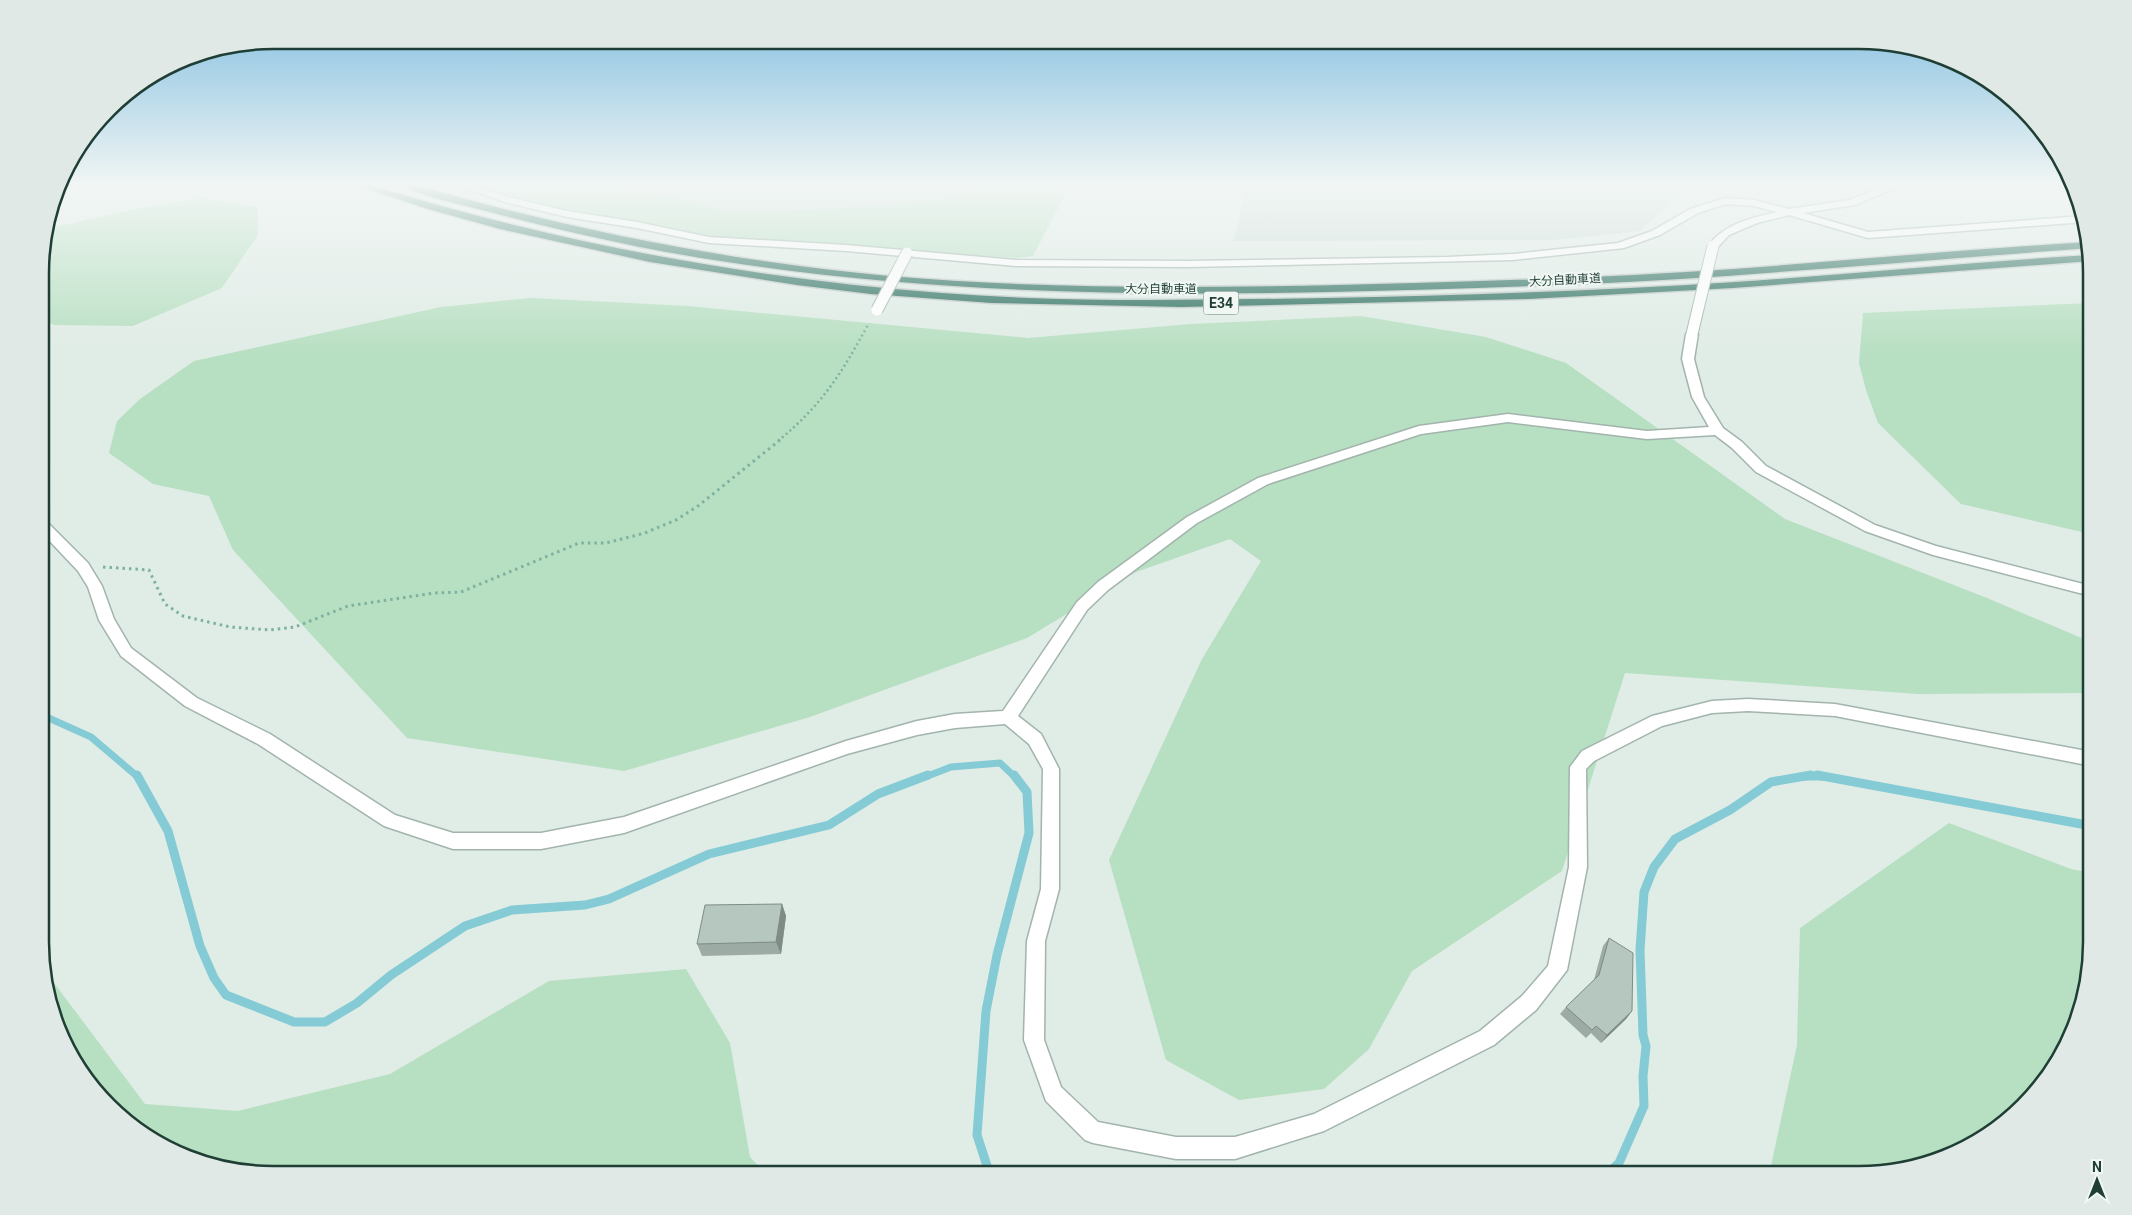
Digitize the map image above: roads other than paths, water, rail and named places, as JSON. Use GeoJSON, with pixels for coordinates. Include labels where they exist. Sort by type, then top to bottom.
{"type":"FeatureCollection","features":[{"type":"Feature","properties":{"kind":"highway","name":"大分自動車道"},"geometry":{"type":"LineString","coordinates":[[572,242],[726,271],[843,287],[946,297],[1074,302],[1276,302],[1560,294],[1733,285],[2083,259]]}},
{"type":"Feature","properties":{"kind":"highway","name":"大分自動車道"},"geometry":{"type":"LineString","coordinates":[[636,242],[738,260],[955,284],[1075,289],[1256,290],[1554,282],[1730,272],[2081,246]]}},
{"type":"Feature","properties":{"kind":"street"},"geometry":{"type":"LineString","coordinates":[[735,242],[907,253],[1016,263],[1084,264],[1457,260],[1514,257],[1620,246],[1632,242]]}},
{"type":"Feature","properties":{"kind":"street"},"geometry":{"type":"LineString","coordinates":[[1717,242],[1713,246],[1688,359],[1698,397],[1718,431],[1737,444],[1761,469],[1870,528],[1933,550],[2083,588]]}},
{"type":"Feature","properties":{"kind":"street"},"geometry":{"type":"LineString","coordinates":[[877,310],[907,253]]}},
{"type":"Feature","properties":{"kind":"street"},"geometry":{"type":"LineString","coordinates":[[1008,717],[1062,640],[1082,606],[1103,586],[1192,520],[1263,481],[1419,430],[1508,418],[1647,435],[1718,431]]}},
{"type":"Feature","properties":{"kind":"street"},"geometry":{"type":"LineString","coordinates":[[49,532],[83,567],[95,586],[107,620],[126,652],[191,702],[264,739],[358,802],[390,820],[453,841],[541,841],[624,824],[846,748],[916,728],[955,721],[1008,717],[1035,739],[1051,769],[1050,889],[1036,940],[1034,1040],[1053,1094],[1094,1132],[1176,1148],[1235,1148],[1317,1124],[1487,1038],[1529,1003],[1557,970],[1578,867],[1578,767],[1588,756],[1658,721],[1712,707],[1748,706],[1835,710],[2083,757]]}},
{"type":"Feature","properties":{"kind":"waterway"},"geometry":{"type":"LineString","coordinates":[[49,718],[91,737],[138,777]]}},
{"type":"Feature","properties":{"kind":"waterway"},"geometry":{"type":"LineString","coordinates":[[925,777],[951,767],[1000,763],[1015,777]]}},
{"type":"Feature","properties":{"kind":"waterway"},"geometry":{"type":"LineString","coordinates":[[137,775],[168,831],[200,946],[214,978],[226,995],[294,1022],[325,1022],[357,1003],[391,975],[465,926],[512,910],[585,905],[609,899],[709,854],[829,825],[878,794],[928,775]]}},
{"type":"Feature","properties":{"kind":"waterway"},"geometry":{"type":"LineString","coordinates":[[987,1166],[977,1135],[986,1011],[997,955],[1029,833],[1027,792],[1014,775]]}},
{"type":"Feature","properties":{"kind":"waterway"},"geometry":{"type":"LineString","coordinates":[[1616,1166],[1619,1163],[1644,1106],[1643,1076],[1646,1046],[1643,1035],[1640,950],[1644,892],[1654,867],[1675,839],[1730,810],[1771,782],[1811,775]]}},
{"type":"Feature","properties":{"kind":"waterway"},"geometry":{"type":"LineString","coordinates":[[1817,775],[2083,824]]}},
{"type":"Feature","properties":{"kind":"waterway"},"geometry":{"type":"LineString","coordinates":[[1804,777],[1823,777]]}}]}
